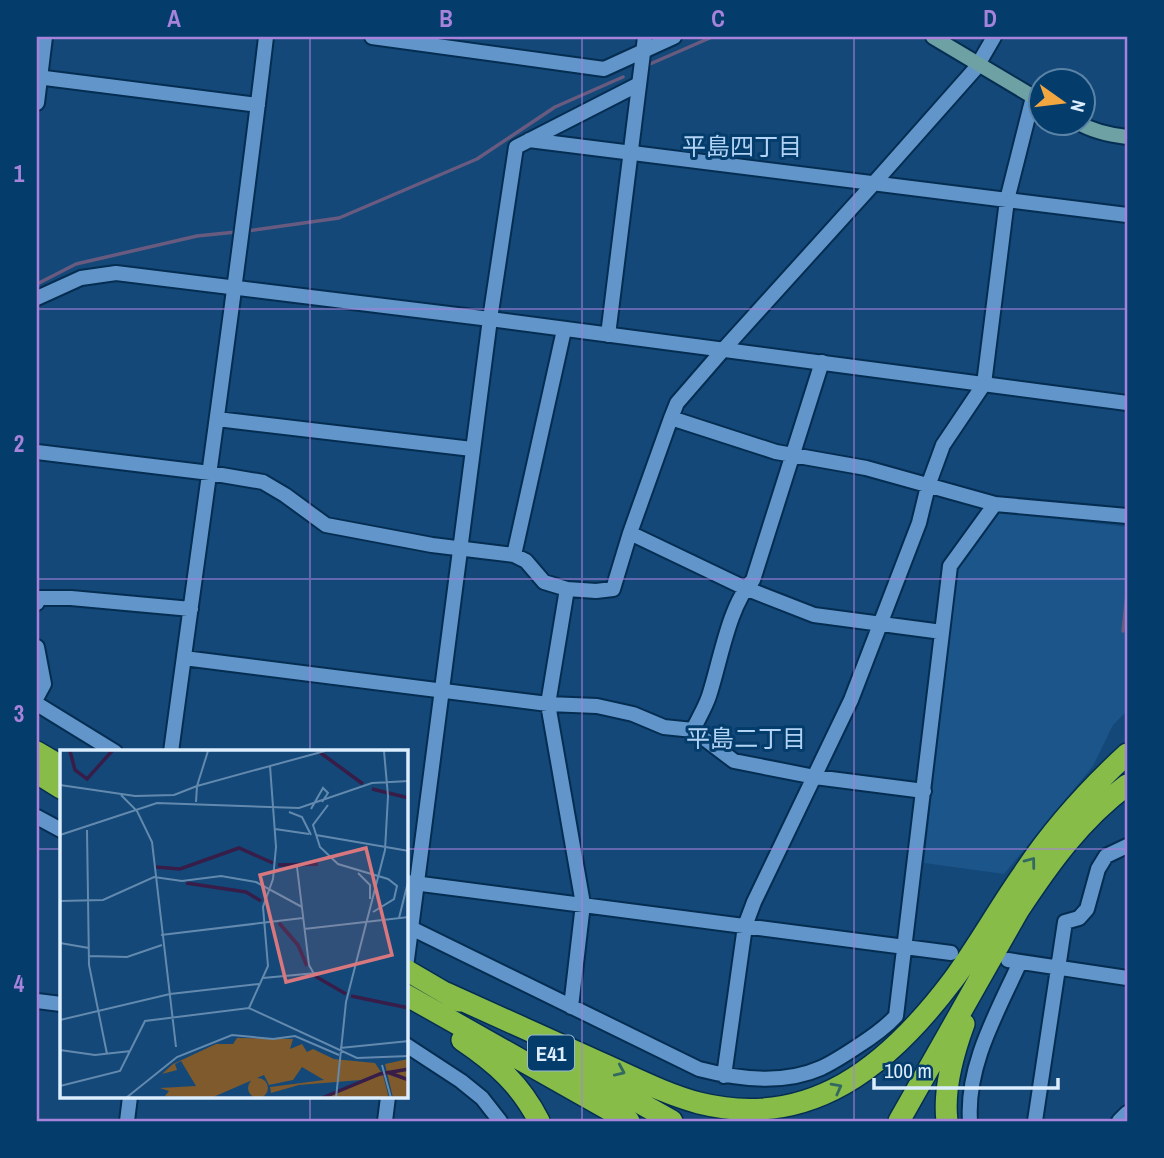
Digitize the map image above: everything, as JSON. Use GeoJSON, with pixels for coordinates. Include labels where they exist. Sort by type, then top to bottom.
{"type":"FeatureCollection","features":[{"type":"Feature","properties":{"kind":"highway"},"geometry":{"type":"LineString","coordinates":[[37,752],[60,765]]}},
{"type":"Feature","properties":{"kind":"highway"},"geometry":{"type":"LineString","coordinates":[[947,1121],[948,1089],[957,1041],[1024,872],[1047,841],[1127,754]]}},
{"type":"Feature","properties":{"kind":"highway"},"geometry":{"type":"LineString","coordinates":[[37,773],[60,787]]}},
{"type":"Feature","properties":{"kind":"highway"},"geometry":{"type":"LineString","coordinates":[[421,998],[697,1102],[753,1110],[806,1102],[852,1080],[895,1045],[931,1009],[1011,907],[1076,831],[1127,785]]}},
{"type":"Feature","properties":{"kind":"highway"},"geometry":{"type":"LineString","coordinates":[[883,1121],[1011,907]]}},
{"type":"Feature","properties":{"kind":"highway"},"geometry":{"type":"LineString","coordinates":[[899,1121],[1011,907]]}},
{"type":"Feature","properties":{"kind":"highway","name":"E41"},"geometry":{"type":"LineString","coordinates":[[408,973],[421,998],[629,1121]]}},
{"type":"Feature","properties":{"kind":"highway"},"geometry":{"type":"LineString","coordinates":[[421,998],[506,1074],[521,1091],[539,1121]]}},
{"type":"Feature","properties":{"kind":"highway","name":"E41"},"geometry":{"type":"LineString","coordinates":[[421,998],[672,1121]]}},
{"type":"Feature","properties":{"kind":"main road"},"geometry":{"type":"LineString","coordinates":[[933,37],[1028,94]]}},
{"type":"Feature","properties":{"kind":"main road"},"geometry":{"type":"LineString","coordinates":[[1098,130],[1127,138]]}},
{"type":"Feature","properties":{"kind":"street"},"geometry":{"type":"LineString","coordinates":[[37,103],[45,37]]}},
{"type":"Feature","properties":{"kind":"street"},"geometry":{"type":"LineString","coordinates":[[171,750],[242,231],[265,37]]}},
{"type":"Feature","properties":{"kind":"street"},"geometry":{"type":"LineString","coordinates":[[372,37],[604,69],[644,43],[674,37]]}},
{"type":"Feature","properties":{"kind":"street"},"geometry":{"type":"LineString","coordinates":[[37,452],[210,472],[263,482],[326,525],[432,545],[514,555],[526,561],[544,582],[567,589],[613,589],[630,533],[677,403],[978,65],[994,37]]}},
{"type":"Feature","properties":{"kind":"street"},"geometry":{"type":"LineString","coordinates":[[608,335],[644,43]]}},
{"type":"Feature","properties":{"kind":"street"},"geometry":{"type":"LineString","coordinates":[[38,78],[258,105]]}},
{"type":"Feature","properties":{"kind":"street"},"geometry":{"type":"LineString","coordinates":[[408,953],[411,882],[442,691],[472,449],[516,147],[639,84]]}},
{"type":"Feature","properties":{"kind":"street"},"geometry":{"type":"LineString","coordinates":[[724,1076],[745,926],[754,902],[851,700],[919,523],[943,445],[984,384],[1007,200],[1028,129]]}},
{"type":"Feature","properties":{"kind":"street"},"geometry":{"type":"LineString","coordinates":[[529,140],[1127,215]]}},
{"type":"Feature","properties":{"kind":"street"},"geometry":{"type":"LineString","coordinates":[[37,298],[81,278],[116,273],[1127,403]]}},
{"type":"Feature","properties":{"kind":"street"},"geometry":{"type":"LineString","coordinates":[[514,555],[564,330]]}},
{"type":"Feature","properties":{"kind":"street"},"geometry":{"type":"LineString","coordinates":[[693,730],[708,701],[727,631],[745,588],[752,580],[822,362]]}},
{"type":"Feature","properties":{"kind":"street"},"geometry":{"type":"LineString","coordinates":[[671,418],[776,452],[866,468],[995,504],[1127,516]]}},
{"type":"Feature","properties":{"kind":"street"},"geometry":{"type":"LineString","coordinates":[[217,419],[472,449]]}},
{"type":"Feature","properties":{"kind":"street"},"geometry":{"type":"LineString","coordinates":[[411,928],[677,1059],[724,1076],[755,1078],[801,1075],[820,1069],[867,1041],[896,1016],[950,566],[995,504]]}},
{"type":"Feature","properties":{"kind":"street"},"geometry":{"type":"LineString","coordinates":[[630,533],[745,588],[814,615],[942,632]]}},
{"type":"Feature","properties":{"kind":"street"},"geometry":{"type":"LineString","coordinates":[[567,589],[548,704],[583,904],[571,1007]]}},
{"type":"Feature","properties":{"kind":"street"},"geometry":{"type":"LineString","coordinates":[[37,603],[39,597],[71,598],[191,609]]}},
{"type":"Feature","properties":{"kind":"street"},"geometry":{"type":"LineString","coordinates":[[37,647],[44,684],[37,697]]}},
{"type":"Feature","properties":{"kind":"street"},"geometry":{"type":"LineString","coordinates":[[184,658],[548,704],[597,706],[633,714],[664,727],[693,730],[734,761],[815,777],[923,791]]}},
{"type":"Feature","properties":{"kind":"street"},"geometry":{"type":"LineString","coordinates":[[37,704],[112,750]]}},
{"type":"Feature","properties":{"kind":"street"},"geometry":{"type":"LineString","coordinates":[[37,817],[60,830]]}},
{"type":"Feature","properties":{"kind":"street"},"geometry":{"type":"LineString","coordinates":[[1035,1121],[1065,922],[1079,918],[1087,909],[1098,869],[1106,856],[1127,846]]}},
{"type":"Feature","properties":{"kind":"street"},"geometry":{"type":"LineString","coordinates":[[411,882],[951,953]]}},
{"type":"Feature","properties":{"kind":"street"},"geometry":{"type":"LineString","coordinates":[[970,1121],[971,1090],[976,1065],[1014,961],[1127,978]]}},
{"type":"Feature","properties":{"kind":"street"},"geometry":{"type":"LineString","coordinates":[[37,1001],[60,1004]]}},
{"type":"Feature","properties":{"kind":"street"},"geometry":{"type":"LineString","coordinates":[[408,1046],[472,1089],[500,1121]]}},
{"type":"Feature","properties":{"kind":"street"},"geometry":{"type":"LineString","coordinates":[[127,1121],[130,1098]]}},
{"type":"Feature","properties":{"kind":"street"},"geometry":{"type":"LineString","coordinates":[[385,1121],[388,1098]]}},
{"type":"Feature","properties":{"kind":"street"},"geometry":{"type":"LineString","coordinates":[[1119,1121],[1127,1113]]}},
{"type":"Feature","properties":{"kind":"shaded area"},"geometry":{"type":"Polygon","coordinates":[[[1000,512],[1127,527],[1127,711],[1113,725],[1093,766],[1004,874],[924,863],[957,571],[1000,512]]]}},
{"type":"Feature","properties":{"kind":"waterway"},"geometry":{"type":"LineString","coordinates":[[650,64],[712,37]]}},
{"type":"Feature","properties":{"kind":"waterway"},"geometry":{"type":"LineString","coordinates":[[247,231],[339,218],[477,159],[555,107],[623,77]]}},
{"type":"Feature","properties":{"kind":"waterway"},"geometry":{"type":"LineString","coordinates":[[37,284],[76,264],[197,236],[236,232]]}},
{"type":"Feature","properties":{"kind":"waterway"},"geometry":{"type":"LineString","coordinates":[[1123,631],[1127,594]]}},
{"type":"Feature","properties":{"kind":"district","name":"平島四丁目"},"geometry":{"type":"Point","coordinates":[742,146]}},
{"type":"Feature","properties":{"kind":"district","name":"平島二丁目"},"geometry":{"type":"Point","coordinates":[746,738]}}]}
